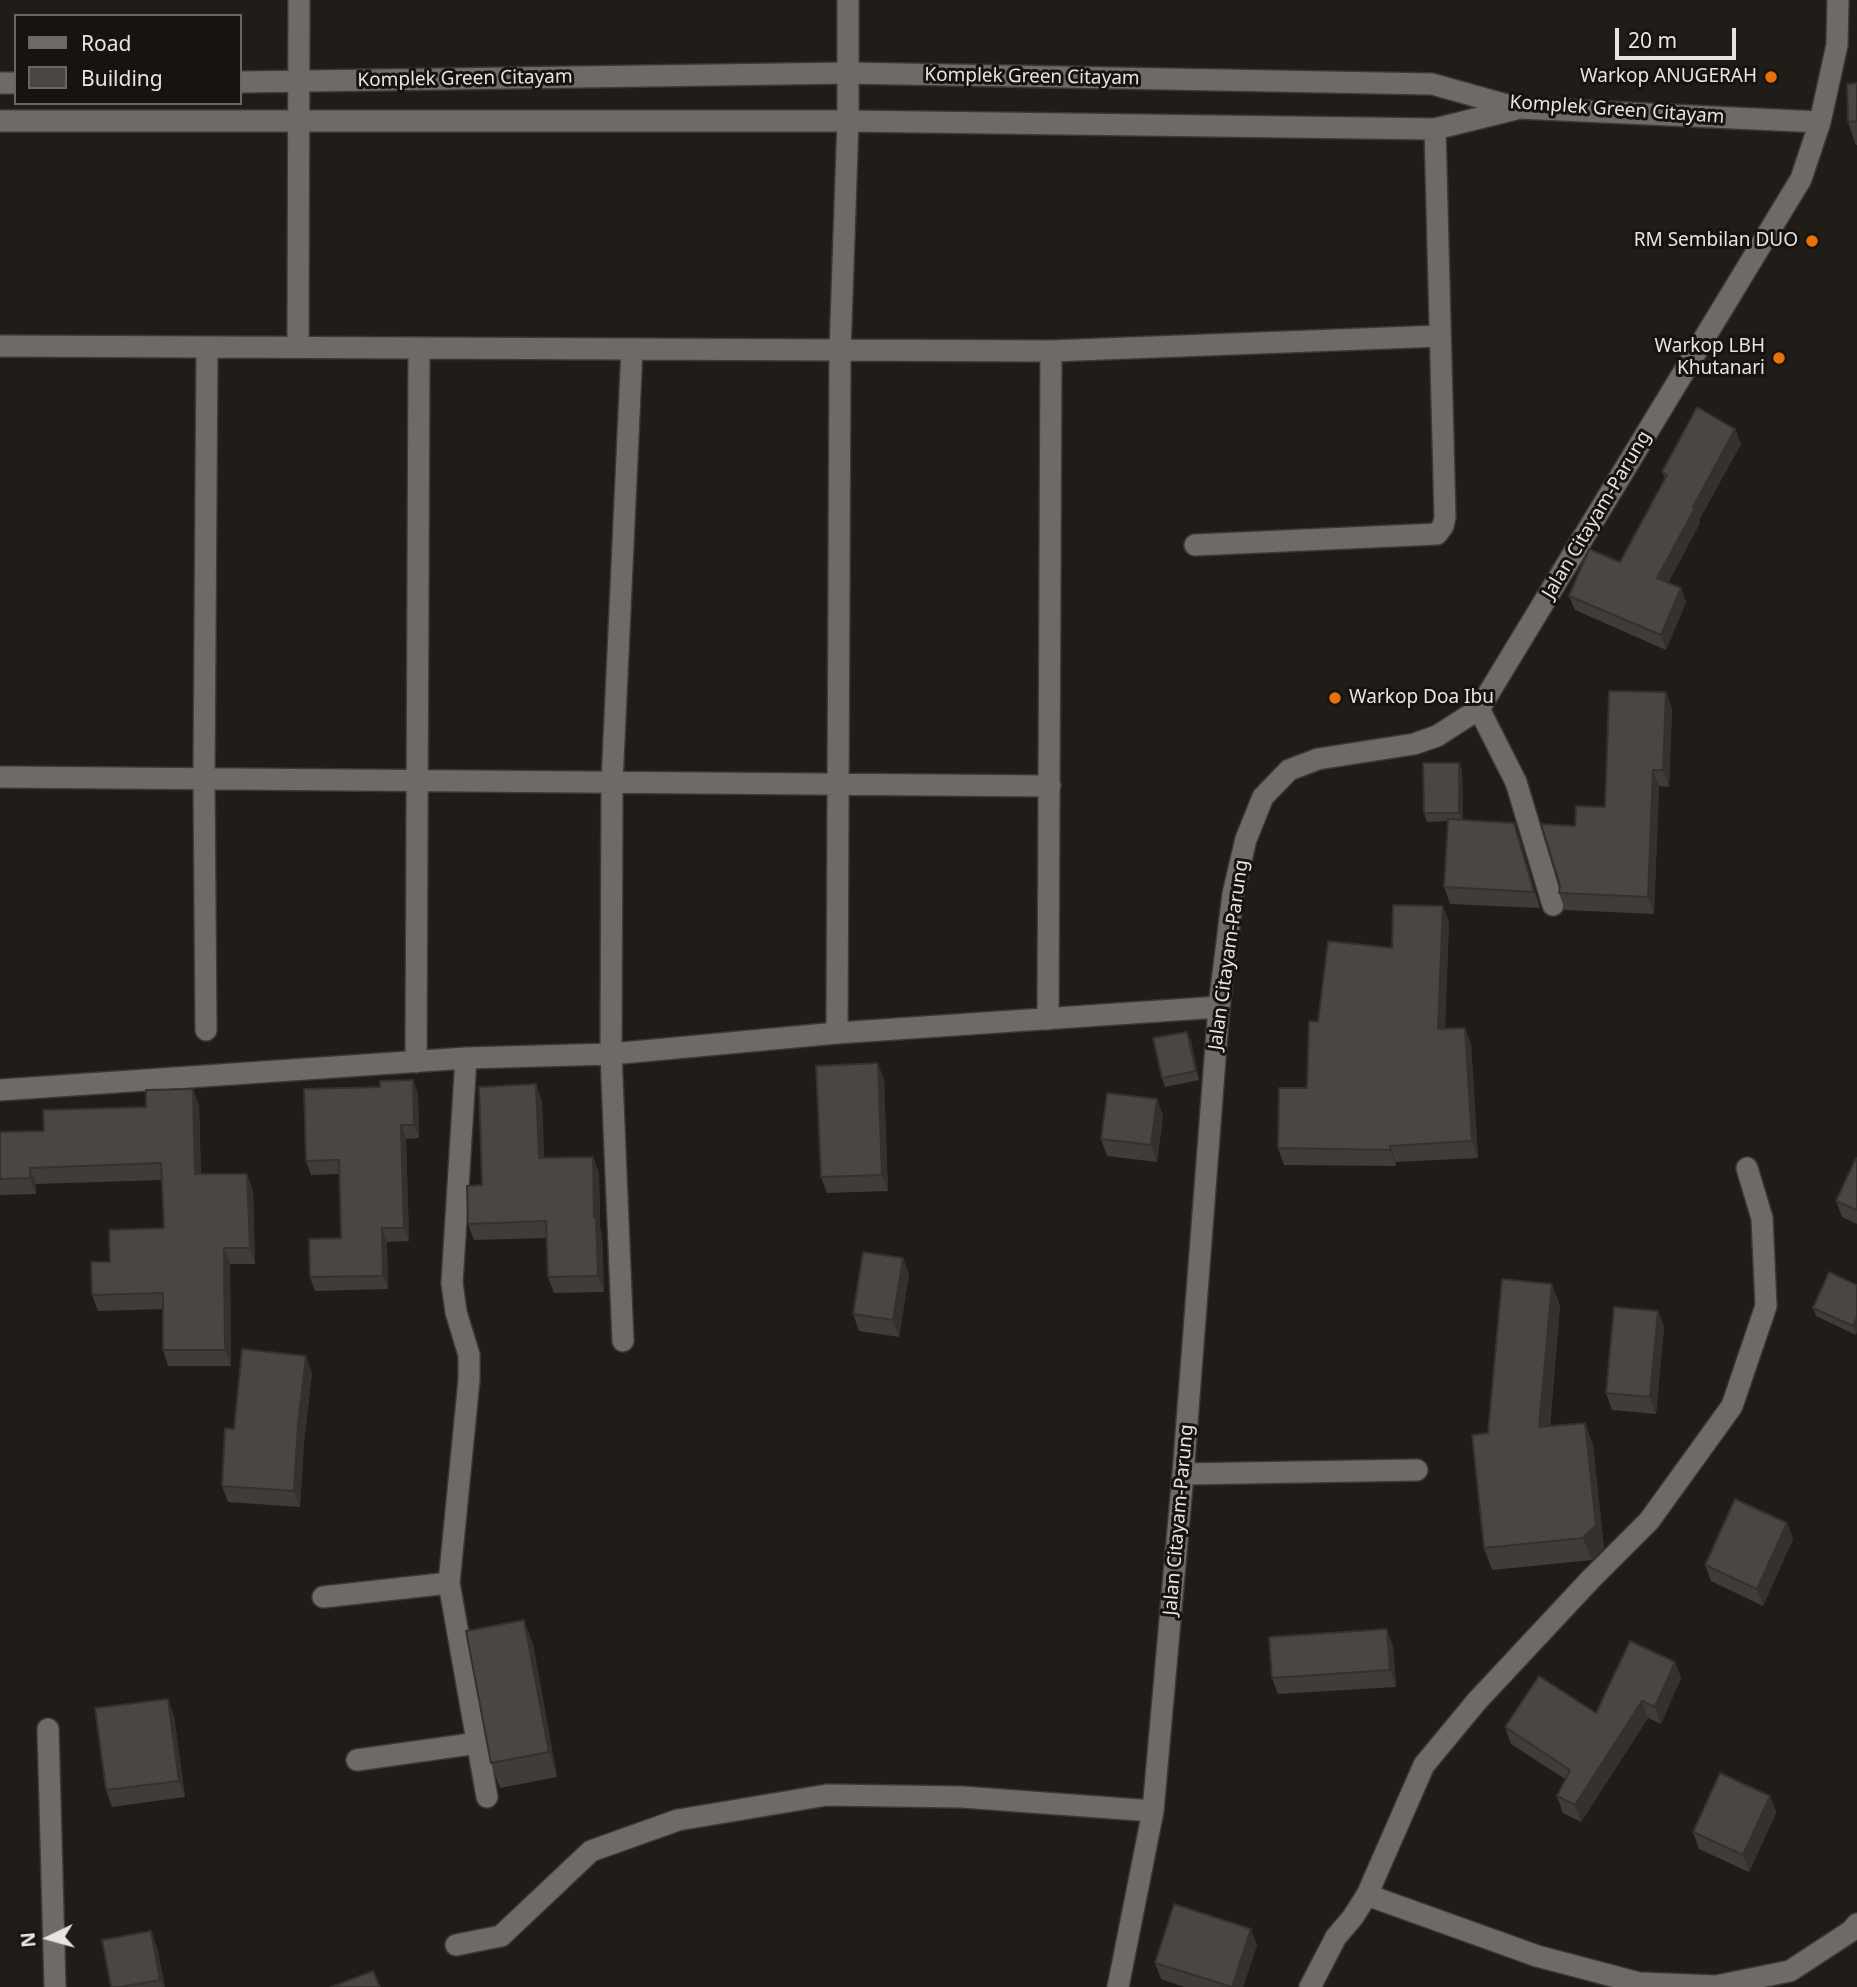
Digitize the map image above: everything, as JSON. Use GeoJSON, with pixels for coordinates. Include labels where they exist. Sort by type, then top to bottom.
{"type":"FeatureCollection","features":[{"type":"Feature","properties":{"kind":"street"},"geometry":{"type":"LineString","coordinates":[[298,347],[299,0]]}},
{"type":"Feature","properties":{"kind":"street"},"geometry":{"type":"LineString","coordinates":[[837,1033],[840,351],[848,121],[848,0]]}},
{"type":"Feature","properties":{"kind":"street","name":"Jalan Citayam-Parung"},"geometry":{"type":"LineString","coordinates":[[1116,1985],[1153,1811],[1183,1474],[1219,1007],[1233,894],[1245,839],[1263,797],[1289,770],[1318,759],[1414,744],[1437,736],[1479,709],[1801,178],[1820,122],[1837,46],[1838,0]]}},
{"type":"Feature","properties":{"kind":"street","name":"Komplek Green Citayam"},"geometry":{"type":"LineString","coordinates":[[242,82],[848,73],[1432,84],[1518,108],[1820,122]]}},
{"type":"Feature","properties":{"kind":"street"},"geometry":{"type":"LineString","coordinates":[[0,121],[848,121],[1435,129],[1518,108]]}},
{"type":"Feature","properties":{"kind":"street"},"geometry":{"type":"LineString","coordinates":[[1195,545],[1437,534],[1443,526],[1445,517],[1435,129]]}},
{"type":"Feature","properties":{"kind":"street"},"geometry":{"type":"LineString","coordinates":[[0,346],[1051,351],[1440,336]]}},
{"type":"Feature","properties":{"kind":"street"},"geometry":{"type":"LineString","coordinates":[[206,347],[206,1030]]}},
{"type":"Feature","properties":{"kind":"street"},"geometry":{"type":"LineString","coordinates":[[416,1062],[418,348]]}},
{"type":"Feature","properties":{"kind":"street"},"geometry":{"type":"LineString","coordinates":[[623,1340],[611,1054],[612,783],[632,349]]}},
{"type":"Feature","properties":{"kind":"street"},"geometry":{"type":"LineString","coordinates":[[1048,1019],[1051,351]]}},
{"type":"Feature","properties":{"kind":"street"},"geometry":{"type":"LineString","coordinates":[[1479,709],[1516,782],[1553,905]]}},
{"type":"Feature","properties":{"kind":"street"},"geometry":{"type":"LineString","coordinates":[[0,777],[1050,786]]}},
{"type":"Feature","properties":{"kind":"street"},"geometry":{"type":"LineString","coordinates":[[0,1090],[466,1058],[611,1054],[837,1033],[1219,1007]]}},
{"type":"Feature","properties":{"kind":"street"},"geometry":{"type":"LineString","coordinates":[[466,1058],[452,1283],[456,1312],[469,1355],[470,1380],[449,1583],[487,1797]]}},
{"type":"Feature","properties":{"kind":"street"},"geometry":{"type":"LineString","coordinates":[[1310,1987],[1336,1937],[1367,1895],[1424,1765],[1477,1701],[1649,1521],[1732,1406],[1766,1306],[1762,1217],[1747,1168]]}},
{"type":"Feature","properties":{"kind":"street"},"geometry":{"type":"LineString","coordinates":[[1183,1474],[1417,1470]]}},
{"type":"Feature","properties":{"kind":"street"},"geometry":{"type":"LineString","coordinates":[[323,1597],[449,1583]]}},
{"type":"Feature","properties":{"kind":"street"},"geometry":{"type":"LineString","coordinates":[[48,1729],[55,1987]]}},
{"type":"Feature","properties":{"kind":"street"},"geometry":{"type":"LineString","coordinates":[[358,1760],[478,1743]]}},
{"type":"Feature","properties":{"kind":"street"},"geometry":{"type":"LineString","coordinates":[[456,1945],[501,1936],[591,1851],[678,1820],[827,1794],[962,1797],[1153,1811]]}},
{"type":"Feature","properties":{"kind":"street"},"geometry":{"type":"LineString","coordinates":[[1367,1895],[1537,1956],[1639,1983],[1716,1986],[1790,1972],[1851,1931],[1857,1924]]}},
{"type":"Feature","properties":{"kind":"building"},"geometry":{"type":"Polygon","coordinates":[[[1857,83],[1857,121],[1848,122],[1847,84],[1857,83]]]}},
{"type":"Feature","properties":{"kind":"building"},"geometry":{"type":"Polygon","coordinates":[[[1697,407],[1735,429],[1657,578],[1681,588],[1661,635],[1569,596],[1589,549],[1620,562],[1667,475],[1662,472],[1697,407]]]}},
{"type":"Feature","properties":{"kind":"building"},"geometry":{"type":"Polygon","coordinates":[[[1609,691],[1666,692],[1663,770],[1653,770],[1648,897],[1559,893],[1560,885],[1541,824],[1575,826],[1576,806],[1605,807],[1609,691]]]}},
{"type":"Feature","properties":{"kind":"building"},"geometry":{"type":"Polygon","coordinates":[[[1423,763],[1459,763],[1459,813],[1424,813],[1423,763]]]}},
{"type":"Feature","properties":{"kind":"building"},"geometry":{"type":"Polygon","coordinates":[[[1448,819],[1514,823],[1534,892],[1444,887],[1448,819]]]}},
{"type":"Feature","properties":{"kind":"building"},"geometry":{"type":"Polygon","coordinates":[[[1393,905],[1443,906],[1438,1029],[1465,1028],[1472,1141],[1390,1146],[1390,1150],[1278,1148],[1279,1088],[1307,1088],[1309,1021],[1318,1022],[1328,941],[1392,948],[1393,905]]]}},
{"type":"Feature","properties":{"kind":"building"},"geometry":{"type":"Polygon","coordinates":[[[1187,1032],[1196,1071],[1162,1078],[1153,1038],[1187,1032]]]}},
{"type":"Feature","properties":{"kind":"building"},"geometry":{"type":"Polygon","coordinates":[[[878,1063],[882,1175],[821,1177],[816,1066],[878,1063]]]}},
{"type":"Feature","properties":{"kind":"building"},"geometry":{"type":"Polygon","coordinates":[[[413,1080],[414,1125],[401,1125],[404,1228],[382,1228],[383,1276],[310,1277],[309,1239],[341,1238],[339,1160],[306,1161],[304,1089],[380,1087],[380,1081],[413,1080]]]}},
{"type":"Feature","properties":{"kind":"building"},"geometry":{"type":"Polygon","coordinates":[[[536,1084],[539,1158],[593,1157],[598,1276],[548,1277],[546,1221],[468,1224],[467,1186],[482,1185],[479,1087],[536,1084]]]}},
{"type":"Feature","properties":{"kind":"building"},"geometry":{"type":"Polygon","coordinates":[[[193,1089],[195,1174],[247,1174],[250,1248],[224,1248],[225,1350],[163,1350],[163,1293],[92,1295],[91,1262],[110,1262],[109,1230],[164,1228],[161,1163],[30,1168],[30,1178],[0,1179],[0,1132],[44,1131],[43,1110],[146,1107],[146,1090],[193,1089]]]}},
{"type":"Feature","properties":{"kind":"building"},"geometry":{"type":"Polygon","coordinates":[[[1107,1093],[1157,1099],[1151,1145],[1101,1139],[1107,1093]]]}},
{"type":"Feature","properties":{"kind":"building"},"geometry":{"type":"Polygon","coordinates":[[[1857,1159],[1857,1210],[1836,1201],[1857,1159]]]}},
{"type":"Feature","properties":{"kind":"building"},"geometry":{"type":"Polygon","coordinates":[[[863,1252],[903,1258],[893,1320],[853,1314],[863,1252]]]}},
{"type":"Feature","properties":{"kind":"building"},"geometry":{"type":"Polygon","coordinates":[[[1829,1272],[1857,1285],[1857,1317],[1853,1326],[1813,1308],[1829,1272]]]}},
{"type":"Feature","properties":{"kind":"building"},"geometry":{"type":"Polygon","coordinates":[[[1502,1279],[1552,1284],[1539,1427],[1585,1423],[1596,1525],[1583,1538],[1484,1548],[1472,1435],[1488,1433],[1502,1279]]]}},
{"type":"Feature","properties":{"kind":"building"},"geometry":{"type":"Polygon","coordinates":[[[1614,1307],[1658,1311],[1650,1397],[1606,1393],[1614,1307]]]}},
{"type":"Feature","properties":{"kind":"building"},"geometry":{"type":"Polygon","coordinates":[[[242,1349],[306,1356],[294,1491],[222,1486],[225,1428],[234,1429],[242,1349]]]}},
{"type":"Feature","properties":{"kind":"building"},"geometry":{"type":"Polygon","coordinates":[[[1735,1499],[1787,1523],[1757,1589],[1705,1565],[1735,1499]]]}},
{"type":"Feature","properties":{"kind":"building"},"geometry":{"type":"Polygon","coordinates":[[[524,1620],[549,1752],[491,1763],[466,1631],[524,1620]]]}},
{"type":"Feature","properties":{"kind":"building"},"geometry":{"type":"Polygon","coordinates":[[[1387,1629],[1390,1670],[1272,1678],[1269,1637],[1387,1629]]]}},
{"type":"Feature","properties":{"kind":"building"},"geometry":{"type":"Polygon","coordinates":[[[1630,1641],[1675,1662],[1655,1707],[1642,1701],[1575,1805],[1557,1796],[1570,1770],[1505,1727],[1539,1676],[1596,1713],[1630,1641]]]}},
{"type":"Feature","properties":{"kind":"building"},"geometry":{"type":"Polygon","coordinates":[[[168,1699],[179,1781],[106,1790],[95,1708],[168,1699]]]}},
{"type":"Feature","properties":{"kind":"building"},"geometry":{"type":"Polygon","coordinates":[[[1720,1773],[1770,1796],[1743,1855],[1693,1832],[1720,1773]]]}},
{"type":"Feature","properties":{"kind":"building"},"geometry":{"type":"Polygon","coordinates":[[[1174,1904],[1251,1929],[1232,1987],[1155,1963],[1174,1904]]]}},
{"type":"Feature","properties":{"kind":"building"},"geometry":{"type":"Polygon","coordinates":[[[151,1931],[160,1980],[111,1987],[102,1940],[151,1931]]]}},
{"type":"Feature","properties":{"kind":"building"},"geometry":{"type":"Polygon","coordinates":[[[373,1971],[380,1987],[331,1987],[373,1971]]]}},
{"type":"Feature","properties":{"kind":"place","name":"Warkop ANUGERAH"},"geometry":{"type":"Point","coordinates":[1771,77]}},
{"type":"Feature","properties":{"kind":"place","name":"RM Sembilan DUO"},"geometry":{"type":"Point","coordinates":[1812,241]}},
{"type":"Feature","properties":{"kind":"place","name":"Warkop LBH Khutanari"},"geometry":{"type":"Point","coordinates":[1779,358]}},
{"type":"Feature","properties":{"kind":"place","name":"Warkop Doa Ibu"},"geometry":{"type":"Point","coordinates":[1335,698]}}]}
